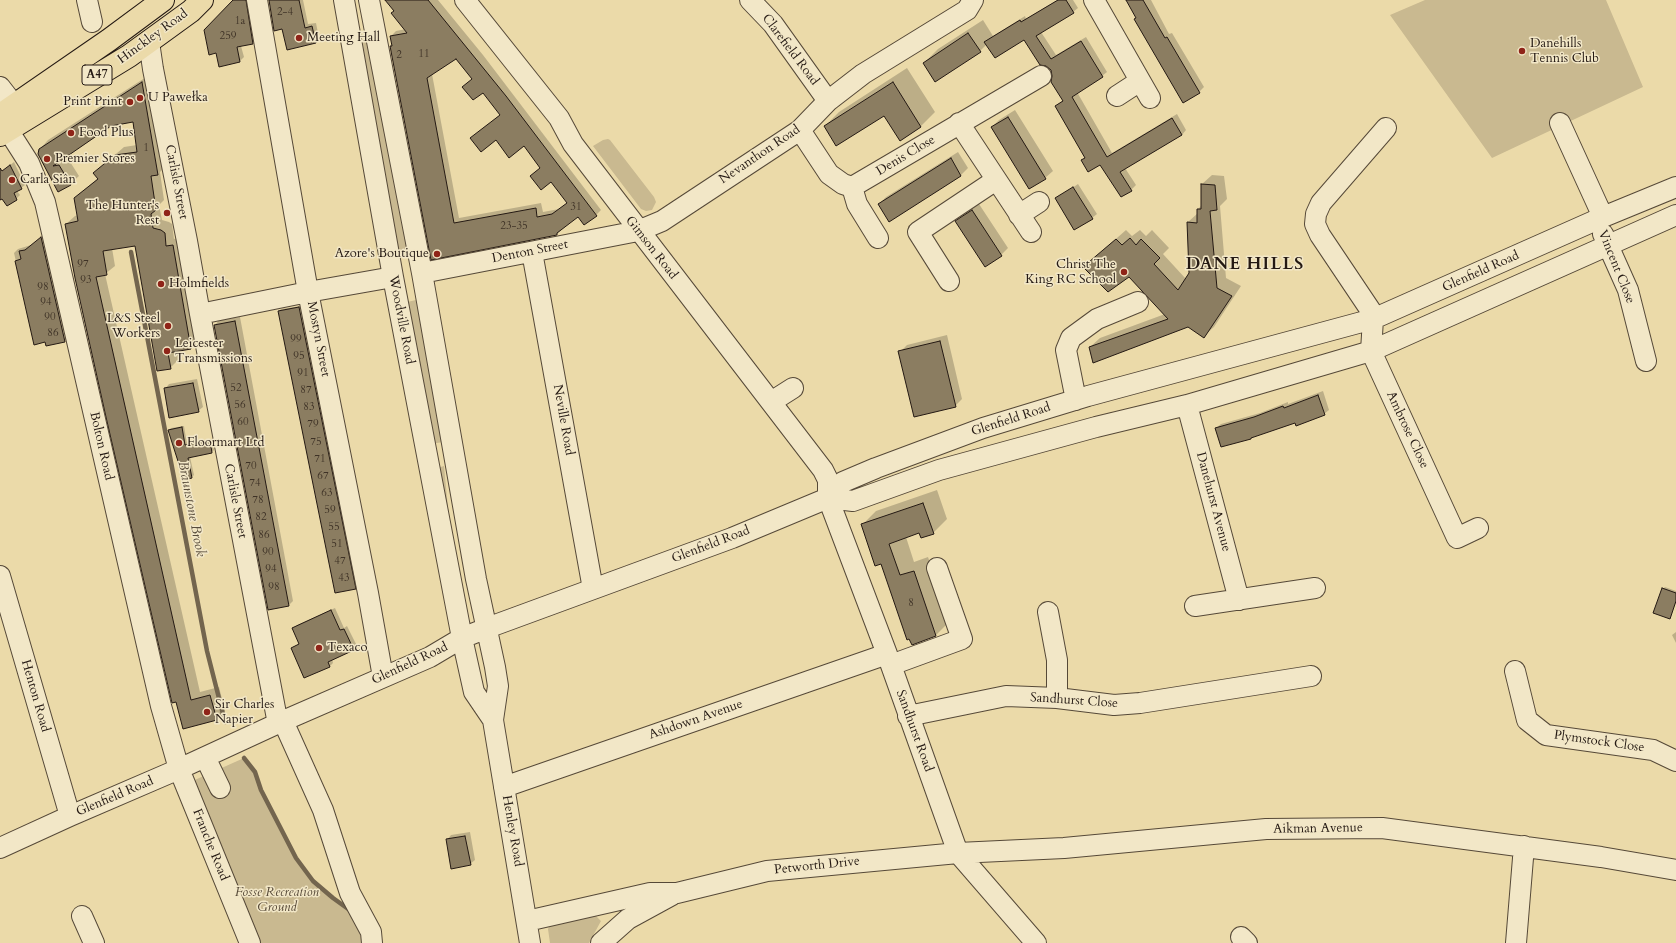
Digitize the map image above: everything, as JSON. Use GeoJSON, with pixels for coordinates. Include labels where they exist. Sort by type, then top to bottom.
{"type":"FeatureCollection","features":[{"type":"Feature","properties":{"kind":"main road","name":"Hinckley Road"},"geometry":{"type":"LineString","coordinates":[[5,121],[163,0]]}},
{"type":"Feature","properties":{"kind":"main road","name":"Hinckley Road"},"geometry":{"type":"LineString","coordinates":[[5,121],[130,56],[191,11],[202,0]]}},
{"type":"Feature","properties":{"kind":"street"},"geometry":{"type":"LineString","coordinates":[[87,0],[92,22]]}},
{"type":"Feature","properties":{"kind":"street","name":"Mostyn Street"},"geometry":{"type":"LineString","coordinates":[[257,0],[308,292],[368,593],[383,677]]}},
{"type":"Feature","properties":{"kind":"street","name":"Woodville Road"},"geometry":{"type":"LineString","coordinates":[[344,0],[393,277],[462,638]]}},
{"type":"Feature","properties":{"kind":"street"},"geometry":{"type":"LineString","coordinates":[[369,0],[422,273],[476,579],[487,628]]}},
{"type":"Feature","properties":{"kind":"street","name":"Gimson Road"},"geometry":{"type":"LineString","coordinates":[[465,0],[559,118],[573,144],[638,231],[823,470],[828,480],[828,498]]}},
{"type":"Feature","properties":{"kind":"street","name":"Clarefield Road"},"geometry":{"type":"LineString","coordinates":[[750,0],[773,24],[828,101]]}},
{"type":"Feature","properties":{"kind":"street","name":"Nevanthon Road"},"geometry":{"type":"LineString","coordinates":[[638,231],[662,221],[800,130],[828,101],[863,74],[967,10],[973,0]]}},
{"type":"Feature","properties":{"kind":"street"},"geometry":{"type":"LineString","coordinates":[[1094,0],[1150,98]]}},
{"type":"Feature","properties":{"kind":"street","name":"Carlisle Street"},"geometry":{"type":"LineString","coordinates":[[149,42],[200,314],[281,722],[323,810],[350,893],[371,932],[372,943]]}},
{"type":"Feature","properties":{"kind":"street","name":"Denis Close"},"geometry":{"type":"LineString","coordinates":[[852,187],[1041,76]]}},
{"type":"Feature","properties":{"kind":"street"},"geometry":{"type":"LineString","coordinates":[[1117,96],[1140,81]]}},
{"type":"Feature","properties":{"kind":"street","name":"Bolton Road"},"geometry":{"type":"LineString","coordinates":[[0,87],[5,121],[29,164],[45,202],[161,706],[179,769]]}},
{"type":"Feature","properties":{"kind":"street"},"geometry":{"type":"LineString","coordinates":[[959,123],[1018,215],[1031,232]]}},
{"type":"Feature","properties":{"kind":"street","name":"Vincent Close"},"geometry":{"type":"LineString","coordinates":[[1560,123],[1628,290],[1646,361]]}},
{"type":"Feature","properties":{"kind":"street"},"geometry":{"type":"LineString","coordinates":[[1372,319],[1371,311],[1320,235],[1315,224],[1316,214],[1321,203],[1386,128]]}},
{"type":"Feature","properties":{"kind":"street"},"geometry":{"type":"LineString","coordinates":[[800,130],[829,174],[843,184],[852,187],[857,204],[878,228]]}},
{"type":"Feature","properties":{"kind":"street"},"geometry":{"type":"LineString","coordinates":[[949,281],[918,232],[996,180]]}},
{"type":"Feature","properties":{"kind":"street","name":"Glenfield Road"},"geometry":{"type":"LineString","coordinates":[[0,848],[434,655],[462,638],[732,538],[828,498],[843,482],[876,468],[983,428],[1082,398],[1282,345],[1372,319],[1676,187]]}},
{"type":"Feature","properties":{"kind":"street"},"geometry":{"type":"LineString","coordinates":[[1018,215],[1039,202]]}},
{"type":"Feature","properties":{"kind":"street","name":"Glenfield Road"},"geometry":{"type":"LineString","coordinates":[[828,498],[853,501],[938,470],[1096,427],[1187,405],[1371,351],[1676,215]]}},
{"type":"Feature","properties":{"kind":"street","name":"Denton Street"},"geometry":{"type":"LineString","coordinates":[[422,273],[638,231]]}},
{"type":"Feature","properties":{"kind":"street","name":"Neville Road"},"geometry":{"type":"LineString","coordinates":[[532,252],[593,589]]}},
{"type":"Feature","properties":{"kind":"street"},"geometry":{"type":"LineString","coordinates":[[200,314],[308,292],[393,277],[397,285],[405,290],[409,290],[414,288],[420,282],[422,273]]}},
{"type":"Feature","properties":{"kind":"street"},"geometry":{"type":"LineString","coordinates":[[1096,427],[1082,398],[1066,350],[1072,338],[1097,319],[1138,302]]}},
{"type":"Feature","properties":{"kind":"street","name":"Ambrose Close"},"geometry":{"type":"LineString","coordinates":[[1372,319],[1371,351],[1457,538],[1478,528]]}},
{"type":"Feature","properties":{"kind":"street"},"geometry":{"type":"LineString","coordinates":[[1282,345],[1290,376]]}},
{"type":"Feature","properties":{"kind":"street"},"geometry":{"type":"LineString","coordinates":[[770,402],[794,388]]}},
{"type":"Feature","properties":{"kind":"street","name":"Danehurst Avenue"},"geometry":{"type":"LineString","coordinates":[[1187,405],[1239,600]]}},
{"type":"Feature","properties":{"kind":"street"},"geometry":{"type":"LineString","coordinates":[[427,455],[453,451]]}},
{"type":"Feature","properties":{"kind":"street","name":"Sandhurst Road"},"geometry":{"type":"LineString","coordinates":[[828,498],[889,659],[958,853],[1036,943]]}},
{"type":"Feature","properties":{"kind":"street","name":"Ashdown Avenue"},"geometry":{"type":"LineString","coordinates":[[504,787],[889,659],[962,639],[937,568]]}},
{"type":"Feature","properties":{"kind":"street","name":"Henton Road"},"geometry":{"type":"LineString","coordinates":[[0,576],[70,816]]}},
{"type":"Feature","properties":{"kind":"street"},"geometry":{"type":"LineString","coordinates":[[1195,606],[1315,588]]}},
{"type":"Feature","properties":{"kind":"street"},"geometry":{"type":"LineString","coordinates":[[1048,612],[1057,660],[1057,698]]}},
{"type":"Feature","properties":{"kind":"street","name":"Henley Road"},"geometry":{"type":"LineString","coordinates":[[487,628],[498,686],[492,720],[530,943]]}},
{"type":"Feature","properties":{"kind":"street","name":"Henley Road"},"geometry":{"type":"LineString","coordinates":[[462,638],[474,692],[492,720]]}},
{"type":"Feature","properties":{"kind":"street","name":"Plymstock Close"},"geometry":{"type":"LineString","coordinates":[[1515,671],[1527,720],[1546,735],[1653,750],[1676,761]]}},
{"type":"Feature","properties":{"kind":"street","name":"Sandhurst Close"},"geometry":{"type":"LineString","coordinates":[[908,716],[1006,696],[1057,698],[1114,705],[1140,703],[1311,676]]}},
{"type":"Feature","properties":{"kind":"street"},"geometry":{"type":"LineString","coordinates":[[205,757],[220,788]]}},
{"type":"Feature","properties":{"kind":"street","name":"Franche Road"},"geometry":{"type":"LineString","coordinates":[[179,769],[250,943]]}},
{"type":"Feature","properties":{"kind":"street","name":"Aikman Avenue"},"geometry":{"type":"LineString","coordinates":[[958,853],[1064,848],[1266,829],[1382,828],[1524,846],[1676,870]]}},
{"type":"Feature","properties":{"kind":"street"},"geometry":{"type":"LineString","coordinates":[[1516,943],[1524,846]]}},
{"type":"Feature","properties":{"kind":"street","name":"Petworth Drive"},"geometry":{"type":"LineString","coordinates":[[607,937],[628,919],[677,893],[767,871],[958,853]]}},
{"type":"Feature","properties":{"kind":"street","name":"Petworth Drive"},"geometry":{"type":"LineString","coordinates":[[527,921],[650,893],[677,893]]}},
{"type":"Feature","properties":{"kind":"street","name":"Petworth Drive"},"geometry":{"type":"LineString","coordinates":[[603,903],[607,937]]}},
{"type":"Feature","properties":{"kind":"street"},"geometry":{"type":"LineString","coordinates":[[82,916],[94,943]]}},
{"type":"Feature","properties":{"kind":"green space","name":"Danehills Tennis Club"},"geometry":{"type":"Polygon","coordinates":[[[1425,0],[1606,0],[1643,87],[1492,158],[1390,15],[1425,0]]]}},
{"type":"Feature","properties":{"kind":"green space"},"geometry":{"type":"Polygon","coordinates":[[[368,40],[408,251],[395,253],[367,110],[363,41],[368,40]]]}},
{"type":"Feature","properties":{"kind":"green space"},"geometry":{"type":"Polygon","coordinates":[[[608,139],[654,197],[656,202],[652,210],[646,211],[641,209],[593,146],[603,140],[608,139]]]}},
{"type":"Feature","properties":{"kind":"green space"},"geometry":{"type":"Polygon","coordinates":[[[416,300],[443,442],[431,444],[403,303],[416,300]]]}},
{"type":"Feature","properties":{"kind":"green space"},"geometry":{"type":"Polygon","coordinates":[[[444,466],[448,508],[461,583],[434,469],[444,466]]]}},
{"type":"Feature","properties":{"kind":"green space","name":"Fosse Recreation Ground"},"geometry":{"type":"Polygon","coordinates":[[[244,758],[255,772],[261,790],[296,858],[313,881],[333,898],[352,911],[365,943],[250,943],[188,783],[244,758]]]}},
{"type":"Feature","properties":{"kind":"green space"},"geometry":{"type":"Polygon","coordinates":[[[591,915],[596,916],[601,921],[589,943],[550,943],[548,929],[551,923],[591,915]]]}},
{"type":"Feature","properties":{"kind":"building"},"geometry":{"type":"Polygon","coordinates":[[[233,0],[246,0],[253,44],[237,47],[240,62],[219,67],[216,53],[209,55],[204,30],[233,0]]]}},
{"type":"Feature","properties":{"kind":"building"},"geometry":{"type":"Polygon","coordinates":[[[269,0],[299,0],[305,28],[312,26],[316,43],[287,50],[282,29],[274,31],[269,0]]]}},
{"type":"Feature","properties":{"kind":"building"},"geometry":{"type":"Polygon","coordinates":[[[385,0],[428,0],[506,96],[597,216],[584,225],[578,217],[557,233],[557,235],[431,260],[390,46],[392,46],[390,36],[407,33],[391,13],[394,11],[385,0]],[[456,59],[427,78],[454,223],[536,208],[537,217],[552,214],[567,203],[551,182],[541,190],[530,176],[540,168],[524,146],[509,158],[496,140],[481,152],[470,138],[500,115],[483,93],[473,100],[462,87],[472,79],[456,59]]]}},
{"type":"Feature","properties":{"kind":"building"},"geometry":{"type":"Polygon","coordinates":[[[1058,0],[1066,0],[1074,13],[1036,36],[1051,59],[1081,41],[1103,77],[1072,97],[1107,157],[1172,118],[1182,135],[1120,172],[1132,191],[1121,197],[1100,165],[1088,172],[1081,160],[1085,158],[1055,106],[1063,101],[1051,82],[1051,70],[1046,66],[1040,65],[1024,40],[995,58],[984,42],[1020,20],[1021,22],[1058,0]]]}},
{"type":"Feature","properties":{"kind":"building"},"geometry":{"type":"Polygon","coordinates":[[[1126,0],[1143,0],[1200,93],[1183,103],[1134,19],[1136,18],[1126,0]]]}},
{"type":"Feature","properties":{"kind":"building"},"geometry":{"type":"Polygon","coordinates":[[[968,33],[981,52],[935,82],[923,63],[968,33]]]}},
{"type":"Feature","properties":{"kind":"building"},"geometry":{"type":"Polygon","coordinates":[[[142,82],[158,175],[151,176],[156,210],[151,214],[153,228],[161,230],[165,233],[166,246],[173,245],[191,349],[168,353],[171,369],[157,371],[135,246],[103,251],[107,275],[96,277],[191,700],[210,695],[217,720],[183,729],[176,702],[172,703],[106,417],[75,278],[65,224],[78,221],[74,198],[98,179],[93,173],[115,155],[137,152],[133,122],[111,126],[53,166],[59,165],[71,185],[58,192],[38,154],[39,149],[142,82]]]}},
{"type":"Feature","properties":{"kind":"building"},"geometry":{"type":"Polygon","coordinates":[[[893,82],[921,127],[900,141],[884,116],[836,146],[824,126],[893,82]]]}},
{"type":"Feature","properties":{"kind":"building"},"geometry":{"type":"Polygon","coordinates":[[[1008,117],[1046,179],[1029,189],[991,127],[1008,117]]]}},
{"type":"Feature","properties":{"kind":"building"},"geometry":{"type":"Polygon","coordinates":[[[951,158],[961,176],[889,222],[878,204],[951,158]]]}},
{"type":"Feature","properties":{"kind":"building"},"geometry":{"type":"Polygon","coordinates":[[[10,165],[22,189],[14,193],[17,200],[7,206],[2,199],[0,200],[0,168],[2,171],[10,165]]]}},
{"type":"Feature","properties":{"kind":"building","name":"Christ The King RC School"},"geometry":{"type":"Polygon","coordinates":[[[1201,184],[1215,185],[1217,210],[1210,211],[1217,288],[1232,296],[1204,338],[1188,327],[1093,363],[1089,347],[1168,319],[1129,277],[1108,292],[1083,267],[1116,239],[1122,245],[1130,238],[1136,245],[1141,239],[1160,258],[1154,264],[1178,290],[1189,273],[1187,222],[1197,223],[1197,209],[1201,209],[1201,184]]]}},
{"type":"Feature","properties":{"kind":"building"},"geometry":{"type":"Polygon","coordinates":[[[1073,187],[1093,219],[1074,230],[1055,198],[1073,187]]]}},
{"type":"Feature","properties":{"kind":"building"},"geometry":{"type":"Polygon","coordinates":[[[972,210],[1002,256],[985,267],[955,221],[972,210]]]}},
{"type":"Feature","properties":{"kind":"building"},"geometry":{"type":"Polygon","coordinates":[[[41,237],[65,342],[46,346],[45,342],[34,345],[15,261],[21,259],[19,251],[25,250],[41,237]]]}},
{"type":"Feature","properties":{"kind":"building"},"geometry":{"type":"Polygon","coordinates":[[[299,307],[356,589],[335,593],[278,311],[299,307]]]}},
{"type":"Feature","properties":{"kind":"building"},"geometry":{"type":"Polygon","coordinates":[[[235,321],[289,606],[268,610],[214,325],[235,321]]]}},
{"type":"Feature","properties":{"kind":"building"},"geometry":{"type":"Polygon","coordinates":[[[940,341],[956,407],[914,417],[898,351],[940,341]]]}},
{"type":"Feature","properties":{"kind":"building"},"geometry":{"type":"Polygon","coordinates":[[[193,383],[199,412],[169,418],[164,388],[193,383]]]}},
{"type":"Feature","properties":{"kind":"building"},"geometry":{"type":"Polygon","coordinates":[[[1318,395],[1325,415],[1296,426],[1295,423],[1251,439],[1221,447],[1215,428],[1254,417],[1283,406],[1284,408],[1318,395]]]}},
{"type":"Feature","properties":{"kind":"building","name":"Floormart Ltd"},"geometry":{"type":"Polygon","coordinates":[[[182,427],[185,445],[210,440],[212,453],[188,458],[192,478],[184,480],[168,430],[182,427]]]}},
{"type":"Feature","properties":{"kind":"building"},"geometry":{"type":"Polygon","coordinates":[[[923,503],[934,534],[921,538],[919,533],[889,544],[900,575],[914,571],[936,636],[912,645],[909,639],[907,640],[881,564],[875,566],[861,524],[923,503]]]}},
{"type":"Feature","properties":{"kind":"building"},"geometry":{"type":"Polygon","coordinates":[[[1662,588],[1676,593],[1676,601],[1670,619],[1653,613],[1662,588]]]}},
{"type":"Feature","properties":{"kind":"building"},"geometry":{"type":"Polygon","coordinates":[[[331,610],[340,630],[344,629],[354,650],[328,662],[330,667],[304,678],[291,648],[299,644],[292,628],[331,610]]]}},
{"type":"Feature","properties":{"kind":"building"},"geometry":{"type":"Polygon","coordinates":[[[465,836],[471,865],[451,869],[446,839],[465,836]]]}},
{"type":"Feature","properties":{"kind":"waterway","name":"Braunstone Brook"},"geometry":{"type":"LineString","coordinates":[[131,252],[207,651],[225,722]]}},
{"type":"Feature","properties":{"kind":"waterway","name":"Braunstone Brook"},"geometry":{"type":"LineString","coordinates":[[244,758],[255,772],[261,790],[296,858],[313,881],[351,911]]}},
{"type":"Feature","properties":{"kind":"place","name":"Meeting Hall"},"geometry":{"type":"Point","coordinates":[299,38]}},
{"type":"Feature","properties":{"kind":"place","name":"Danehills Tennis Club"},"geometry":{"type":"Point","coordinates":[1522,51]}},
{"type":"Feature","properties":{"kind":"place","name":"U Pawełka"},"geometry":{"type":"Point","coordinates":[140,98]}},
{"type":"Feature","properties":{"kind":"place","name":"Print Print"},"geometry":{"type":"Point","coordinates":[130,102]}},
{"type":"Feature","properties":{"kind":"place","name":"Food Plus"},"geometry":{"type":"Point","coordinates":[71,133]}},
{"type":"Feature","properties":{"kind":"place","name":"Premier Stores"},"geometry":{"type":"Point","coordinates":[47,159]}},
{"type":"Feature","properties":{"kind":"place","name":"Carla Siân"},"geometry":{"type":"Point","coordinates":[12,180]}},
{"type":"Feature","properties":{"kind":"place","name":"The Hunter's Rest"},"geometry":{"type":"Point","coordinates":[167,213]}},
{"type":"Feature","properties":{"kind":"place","name":"Azore's Boutique"},"geometry":{"type":"Point","coordinates":[437,254]}},
{"type":"Feature","properties":{"kind":"place","name":"Christ The King RC School"},"geometry":{"type":"Point","coordinates":[1124,272]}},
{"type":"Feature","properties":{"kind":"place","name":"Holmfields"},"geometry":{"type":"Point","coordinates":[161,284]}},
{"type":"Feature","properties":{"kind":"place","name":"L&S Steel Workers"},"geometry":{"type":"Point","coordinates":[168,326]}},
{"type":"Feature","properties":{"kind":"place","name":"Leicester Transmissions"},"geometry":{"type":"Point","coordinates":[167,351]}},
{"type":"Feature","properties":{"kind":"place","name":"Floormart Ltd"},"geometry":{"type":"Point","coordinates":[179,443]}},
{"type":"Feature","properties":{"kind":"place","name":"Texaco"},"geometry":{"type":"Point","coordinates":[319,648]}},
{"type":"Feature","properties":{"kind":"place","name":"Sir Charles Napier"},"geometry":{"type":"Point","coordinates":[207,712]}},
{"type":"Feature","properties":{"kind":"district","name":"DANE HILLS"},"geometry":{"type":"Point","coordinates":[1245,265]}}]}
